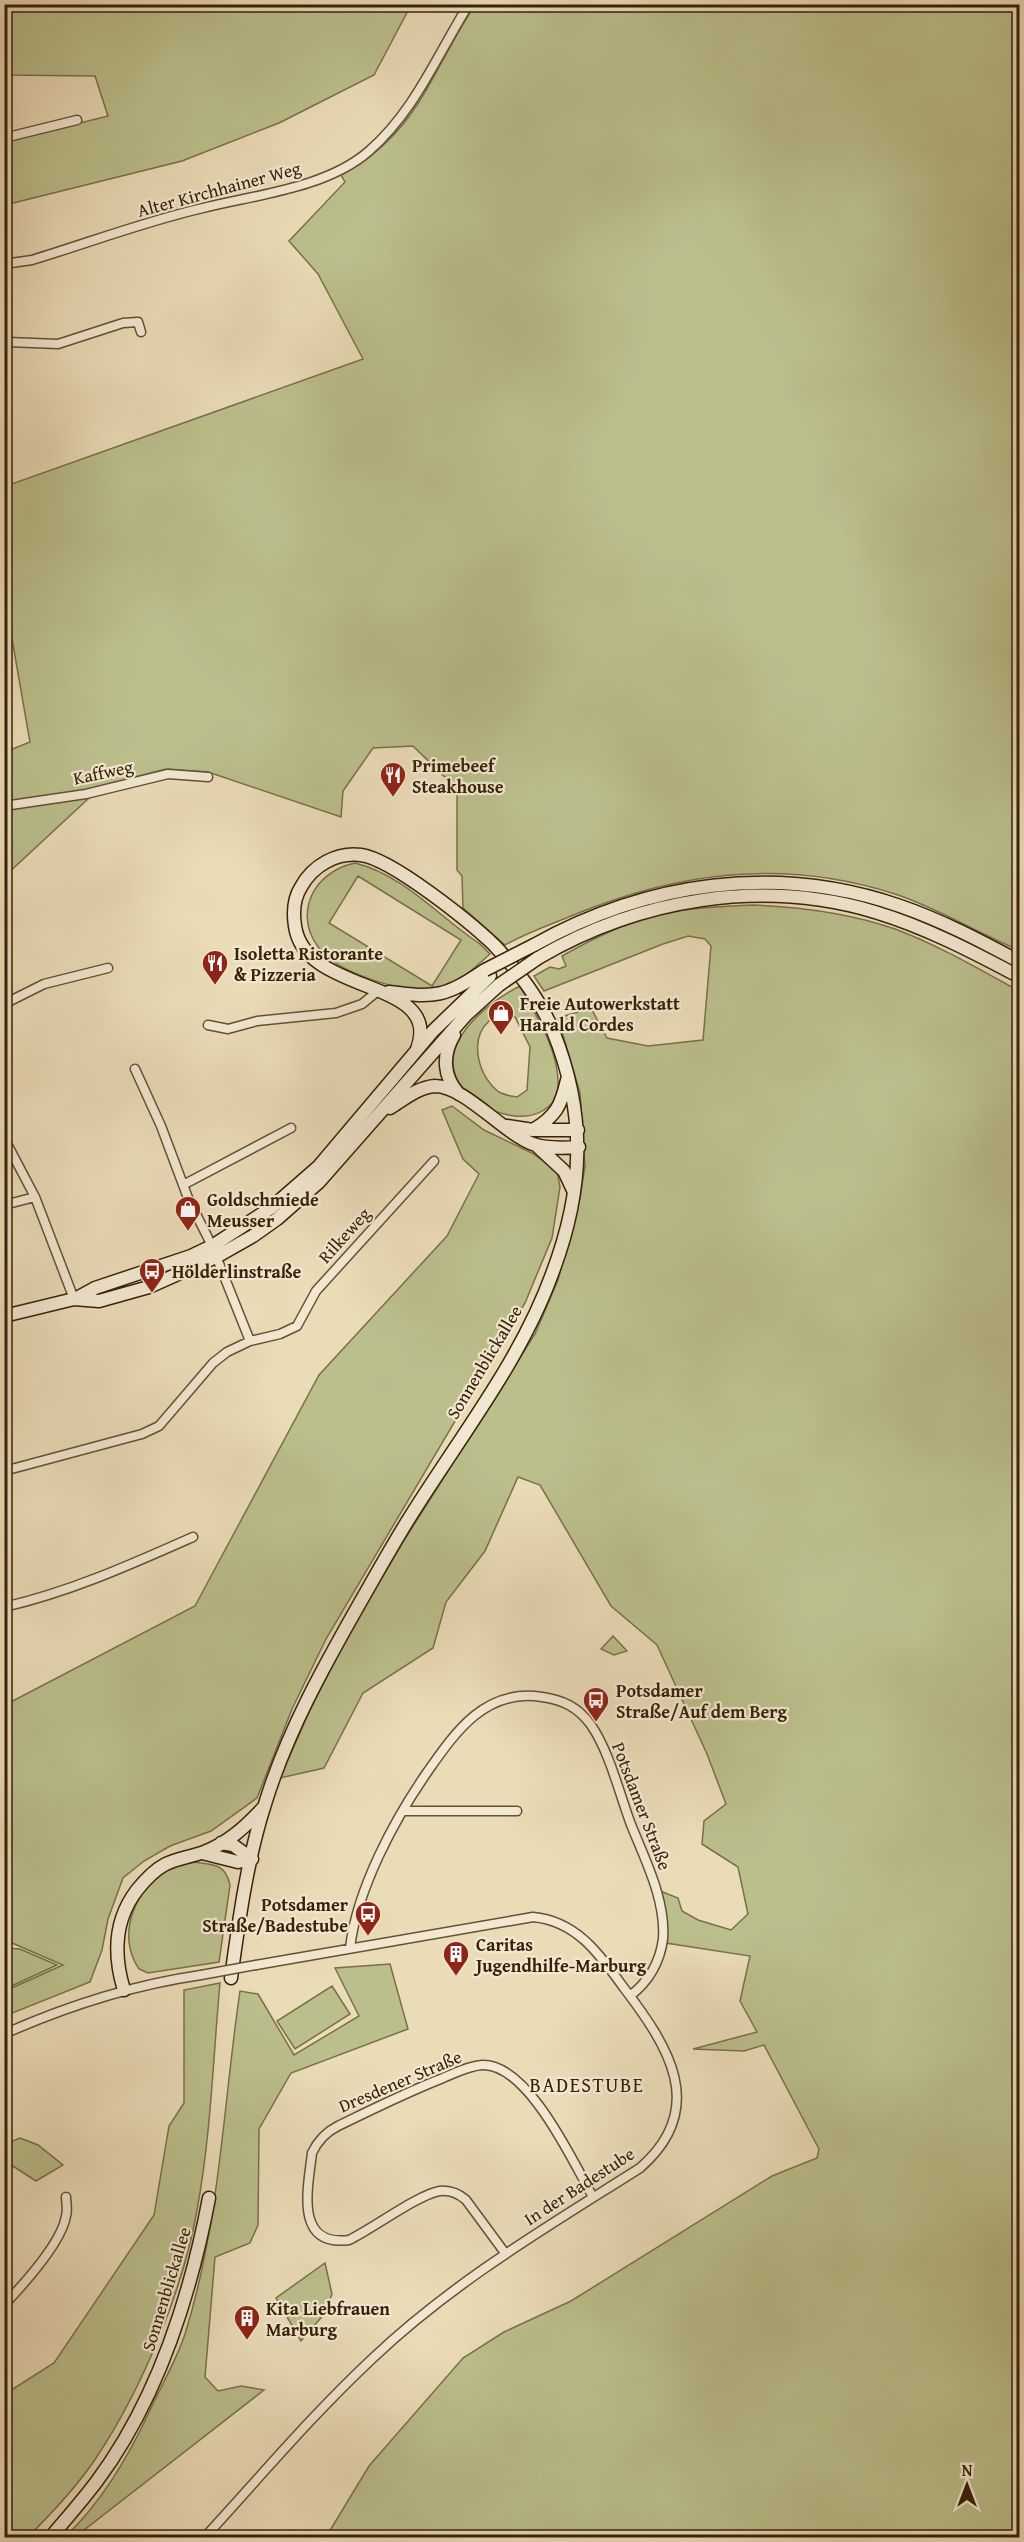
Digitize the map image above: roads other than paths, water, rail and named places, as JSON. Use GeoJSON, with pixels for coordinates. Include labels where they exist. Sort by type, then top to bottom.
{"type":"FeatureCollection","features":[{"type":"Feature","properties":{"kind":"main road","name":"Sonnenblickallee"},"geometry":{"type":"LineString","coordinates":[[231,1978],[241,1910],[263,1808],[278,1767],[318,1676],[408,1520],[514,1354],[533,1319],[561,1250],[574,1192],[579,1147],[578,1130],[567,1076],[548,1018],[521,979],[494,945],[415,882],[386,864],[359,855],[333,859],[316,868],[297,894],[294,914],[296,933],[309,956],[323,968],[378,990]]}},
{"type":"Feature","properties":{"kind":"main road"},"geometry":{"type":"LineString","coordinates":[[214,1252],[271,1208],[318,1167],[452,1010],[534,945],[593,916],[659,894],[711,885],[776,882],[824,886],[902,906],[967,934],[1020,962]]}},
{"type":"Feature","properties":{"kind":"main road"},"geometry":{"type":"LineString","coordinates":[[378,990],[433,996],[491,977],[538,958],[611,922],[680,903],[723,897],[798,897],[874,912],[915,926],[1020,977]]}},
{"type":"Feature","properties":{"kind":"main road"},"geometry":{"type":"LineString","coordinates":[[459,1094],[448,1080],[446,1054],[449,1043],[491,977]]}},
{"type":"Feature","properties":{"kind":"main road"},"geometry":{"type":"LineString","coordinates":[[378,990],[414,1010],[421,1027],[417,1049]]}},
{"type":"Feature","properties":{"kind":"main road"},"geometry":{"type":"LineString","coordinates":[[4,1316],[74,1299],[99,1301],[171,1279],[214,1252],[277,1219],[319,1182],[466,1015]]}},
{"type":"Feature","properties":{"kind":"main road"},"geometry":{"type":"LineString","coordinates":[[533,1130],[549,1120],[556,1112],[563,1097],[567,1076]]}},
{"type":"Feature","properties":{"kind":"main road"},"geometry":{"type":"LineString","coordinates":[[376,1117],[426,1088],[445,1088],[459,1094],[522,1139],[536,1145],[564,1171],[574,1192]]}},
{"type":"Feature","properties":{"kind":"main road"},"geometry":{"type":"LineString","coordinates":[[503,1125],[533,1130],[578,1130]]}},
{"type":"Feature","properties":{"kind":"main road"},"geometry":{"type":"LineString","coordinates":[[536,1145],[579,1147]]}},
{"type":"Feature","properties":{"kind":"main road"},"geometry":{"type":"LineString","coordinates":[[124,1990],[118,1972],[117,1941],[122,1915],[130,1898],[153,1872],[164,1864],[184,1856],[202,1853],[221,1844],[242,1829],[263,1808]]}},
{"type":"Feature","properties":{"kind":"main road"},"geometry":{"type":"LineString","coordinates":[[221,1844],[233,1845],[252,1859]]}},
{"type":"Feature","properties":{"kind":"main road"},"geometry":{"type":"LineString","coordinates":[[202,1853],[238,1862],[252,1859]]}},
{"type":"Feature","properties":{"kind":"main road","name":"Sonnenblickallee"},"geometry":{"type":"LineString","coordinates":[[50,2538],[97,2480],[148,2395],[177,2326],[203,2233],[209,2198]]}},
{"type":"Feature","properties":{"kind":"street","name":"Alter Kirchhainer Weg"},"geometry":{"type":"LineString","coordinates":[[4,264],[32,260],[201,208],[272,194],[345,168],[368,152],[399,121],[469,4]]}},
{"type":"Feature","properties":{"kind":"street"},"geometry":{"type":"LineString","coordinates":[[4,138],[77,120]]}},
{"type":"Feature","properties":{"kind":"street"},"geometry":{"type":"LineString","coordinates":[[6,345],[58,344],[114,326],[138,322],[141,333]]}},
{"type":"Feature","properties":{"kind":"street","name":"Kaffweg"},"geometry":{"type":"LineString","coordinates":[[4,806],[86,794],[168,774],[208,777]]}},
{"type":"Feature","properties":{"kind":"street"},"geometry":{"type":"LineString","coordinates":[[4,1005],[44,984],[108,968]]}},
{"type":"Feature","properties":{"kind":"street"},"geometry":{"type":"LineString","coordinates":[[208,1024],[228,1029],[257,1022],[336,1013],[362,1004],[378,990]]}},
{"type":"Feature","properties":{"kind":"street"},"geometry":{"type":"LineString","coordinates":[[4,1470],[142,1434],[159,1426],[213,1363],[249,1341],[214,1252],[183,1185],[161,1126],[135,1069]]}},
{"type":"Feature","properties":{"kind":"street"},"geometry":{"type":"LineString","coordinates":[[183,1185],[291,1128]]}},
{"type":"Feature","properties":{"kind":"street"},"geometry":{"type":"LineString","coordinates":[[4,1138],[35,1197],[74,1299]]}},
{"type":"Feature","properties":{"kind":"street","name":"Rilkeweg"},"geometry":{"type":"LineString","coordinates":[[249,1341],[280,1335],[297,1326],[316,1291],[434,1161]]}},
{"type":"Feature","properties":{"kind":"street"},"geometry":{"type":"LineString","coordinates":[[4,1205],[35,1197]]}},
{"type":"Feature","properties":{"kind":"street"},"geometry":{"type":"LineString","coordinates":[[4,1607],[108,1574],[193,1538]]}},
{"type":"Feature","properties":{"kind":"street","name":"Potsdamer Straße"},"geometry":{"type":"LineString","coordinates":[[350,1948],[353,1922],[372,1870],[404,1811],[449,1741],[481,1709],[508,1697],[555,1699],[578,1711],[599,1738],[660,1907],[663,1939],[660,1953],[651,1974],[642,1987],[630,1996]]}},
{"type":"Feature","properties":{"kind":"street"},"geometry":{"type":"LineString","coordinates":[[404,1811],[517,1811]]}},
{"type":"Feature","properties":{"kind":"street","name":"In der Badestube"},"geometry":{"type":"LineString","coordinates":[[4,2034],[73,2006],[124,1990],[533,1917],[545,1918],[579,1935],[593,1947],[651,2025],[669,2057],[676,2087],[674,2117],[663,2145],[652,2157],[640,2168],[505,2253],[461,2284],[373,2357],[312,2418],[204,2538]]}},
{"type":"Feature","properties":{"kind":"street","name":"Dresdener Straße"},"geometry":{"type":"LineString","coordinates":[[505,2253],[466,2200],[459,2194],[447,2191],[429,2194],[349,2240],[337,2242],[318,2235],[312,2227],[308,2210],[312,2152],[328,2131],[430,2083],[468,2068],[483,2065],[497,2067],[520,2082],[536,2101],[593,2197]]}},
{"type":"Feature","properties":{"kind":"street"},"geometry":{"type":"LineString","coordinates":[[4,2305],[32,2276],[63,2225],[67,2216],[66,2197]]}},
{"type":"Feature","properties":{"kind":"place","name":"Primebeef Steakhouse"},"geometry":{"type":"Point","coordinates":[393,798]}},
{"type":"Feature","properties":{"kind":"place","name":"Isoletta Ristorante & Pizzeria"},"geometry":{"type":"Point","coordinates":[215,986]}},
{"type":"Feature","properties":{"kind":"place","name":"Freie Autowerkstatt Harald Cordes"},"geometry":{"type":"Point","coordinates":[501,1036]}},
{"type":"Feature","properties":{"kind":"place","name":"Goldschmiede Meusser"},"geometry":{"type":"Point","coordinates":[188,1232]}},
{"type":"Feature","properties":{"kind":"place","name":"Hölderlinstraße"},"geometry":{"type":"Point","coordinates":[152,1294]}},
{"type":"Feature","properties":{"kind":"place","name":"Potsdamer Straße/Auf dem Berg"},"geometry":{"type":"Point","coordinates":[596,1723]}},
{"type":"Feature","properties":{"kind":"place","name":"Potsdamer Straße/Badestube"},"geometry":{"type":"Point","coordinates":[368,1937]}},
{"type":"Feature","properties":{"kind":"place","name":"Caritas Jugendhilfe-Marburg"},"geometry":{"type":"Point","coordinates":[456,1977]}},
{"type":"Feature","properties":{"kind":"place","name":"Kita Liebfrauen Marburg"},"geometry":{"type":"Point","coordinates":[247,2341]}},
{"type":"Feature","properties":{"kind":"district","name":"BADESTUBE"},"geometry":{"type":"Point","coordinates":[587,2084]}}]}
